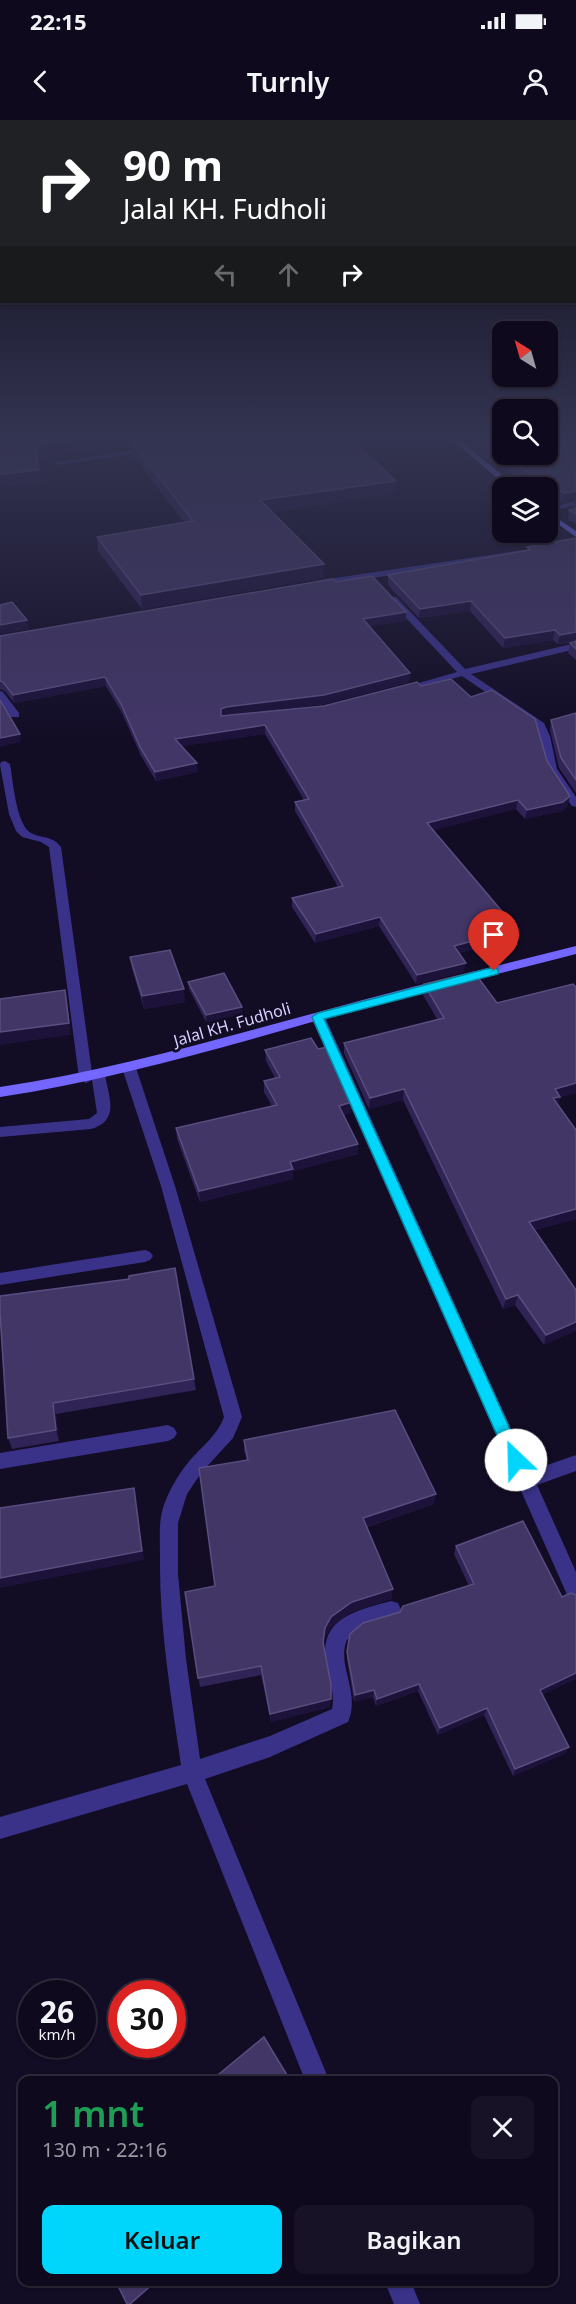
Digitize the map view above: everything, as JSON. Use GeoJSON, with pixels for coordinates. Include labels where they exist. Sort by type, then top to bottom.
{"type":"FeatureCollection","features":[{"type":"Feature","properties":{"kind":"main road","name":"Jalal KH. Fudholi"},"geometry":{"type":"LineString","coordinates":[[0,1092],[92,1077],[129,1068],[576,950]]}},
{"type":"Feature","properties":{"kind":"street"},"geometry":{"type":"LineString","coordinates":[[300,587],[530,551]]}},
{"type":"Feature","properties":{"kind":"street"},"geometry":{"type":"LineString","coordinates":[[371,575],[378,583]]}},
{"type":"Feature","properties":{"kind":"street"},"geometry":{"type":"LineString","coordinates":[[386,591],[462,673],[524,712],[540,725],[545,736],[552,769],[560,784],[576,804]]}},
{"type":"Feature","properties":{"kind":"street"},"geometry":{"type":"LineString","coordinates":[[386,695],[462,673],[576,646]]}},
{"type":"Feature","properties":{"kind":"street"},"geometry":{"type":"LineString","coordinates":[[0,694],[15,716]]}},
{"type":"Feature","properties":{"kind":"street"},"geometry":{"type":"LineString","coordinates":[[0,1132],[91,1124],[100,1120],[104,1113],[92,1077],[55,847],[46,839],[24,834],[17,826],[5,764]]}},
{"type":"Feature","properties":{"kind":"street"},"geometry":{"type":"LineString","coordinates":[[318,1017],[576,1593]]}},
{"type":"Feature","properties":{"kind":"street"},"geometry":{"type":"LineString","coordinates":[[129,1068],[168,1186],[233,1416],[227,1432],[203,1456],[181,1488],[170,1523],[169,1574],[176,1659],[192,1772],[315,2076]]}},
{"type":"Feature","properties":{"kind":"street"},"geometry":{"type":"LineString","coordinates":[[0,1279],[145,1256]]}},
{"type":"Feature","properties":{"kind":"street"},"geometry":{"type":"LineString","coordinates":[[0,1461],[168,1433]]}},
{"type":"Feature","properties":{"kind":"street"},"geometry":{"type":"LineString","coordinates":[[525,1480],[576,1463]]}},
{"type":"Feature","properties":{"kind":"street"},"geometry":{"type":"LineString","coordinates":[[0,1828],[192,1772],[283,1741],[341,1715],[345,1697],[334,1659],[333,1646],[336,1639],[351,1623],[391,1610]]}},
{"type":"Feature","properties":{"kind":"street"},"geometry":{"type":"LineString","coordinates":[[400,2286],[407,2304]]}},
{"type":"Feature","properties":{"kind":"building"},"geometry":{"type":"Polygon","coordinates":[[[296,536],[324,564],[141,595],[97,537],[296,536]]]}},
{"type":"Feature","properties":{"kind":"building"},"geometry":{"type":"Polygon","coordinates":[[[576,538],[576,632],[560,635],[555,630],[505,638],[471,601],[420,609],[388,575],[530,550],[527,547],[576,538]]]}},
{"type":"Feature","properties":{"kind":"building"},"geometry":{"type":"Polygon","coordinates":[[[372,576],[406,612],[363,619],[410,673],[324,695],[226,707],[221,709],[221,716],[324,706],[417,682],[421,686],[451,679],[471,697],[492,690],[535,719],[547,761],[570,796],[563,802],[527,810],[518,800],[427,823],[517,929],[454,946],[466,963],[417,975],[380,917],[316,934],[292,898],[343,886],[295,802],[309,799],[265,725],[175,739],[197,763],[155,772],[105,677],[13,695],[0,681],[0,636],[332,579],[336,582],[372,576]]]}},
{"type":"Feature","properties":{"kind":"building"},"geometry":{"type":"Polygon","coordinates":[[[12,602],[27,620],[0,625],[0,605],[12,602]]]}},
{"type":"Feature","properties":{"kind":"building"},"geometry":{"type":"Polygon","coordinates":[[[576,641],[576,649],[570,643],[576,641]]]}},
{"type":"Feature","properties":{"kind":"building"},"geometry":{"type":"Polygon","coordinates":[[[0,700],[20,734],[0,738],[0,700]]]}},
{"type":"Feature","properties":{"kind":"building"},"geometry":{"type":"Polygon","coordinates":[[[576,713],[576,780],[561,758],[551,720],[576,713]]]}},
{"type":"Feature","properties":{"kind":"building"},"geometry":{"type":"Polygon","coordinates":[[[170,950],[184,989],[142,996],[130,957],[170,950]]]}},
{"type":"Feature","properties":{"kind":"building"},"geometry":{"type":"Polygon","coordinates":[[[474,972],[497,1003],[573,984],[576,987],[576,1083],[555,1089],[560,1097],[553,1098],[576,1130],[576,1209],[529,1222],[576,1290],[576,1322],[546,1335],[518,1295],[506,1299],[404,1089],[370,1098],[344,1043],[444,1018],[424,984],[474,972]]]}},
{"type":"Feature","properties":{"kind":"building"},"geometry":{"type":"Polygon","coordinates":[[[224,973],[242,1007],[206,1015],[188,982],[224,973]]]}},
{"type":"Feature","properties":{"kind":"building"},"geometry":{"type":"Polygon","coordinates":[[[65,990],[69,1023],[0,1032],[0,999],[65,990]]]}},
{"type":"Feature","properties":{"kind":"building"},"geometry":{"type":"Polygon","coordinates":[[[311,1038],[318,1049],[327,1047],[352,1102],[339,1106],[358,1144],[290,1162],[293,1169],[199,1191],[176,1128],[277,1105],[264,1081],[280,1077],[265,1050],[311,1038]]]}},
{"type":"Feature","properties":{"kind":"building"},"geometry":{"type":"Polygon","coordinates":[[[175,1268],[194,1379],[53,1403],[56,1430],[8,1438],[0,1296],[129,1279],[129,1276],[175,1268]]]}},
{"type":"Feature","properties":{"kind":"building"},"geometry":{"type":"Polygon","coordinates":[[[395,1410],[436,1494],[363,1518],[393,1589],[352,1602],[331,1617],[325,1628],[323,1642],[331,1685],[331,1699],[270,1714],[261,1666],[198,1678],[185,1592],[215,1586],[199,1468],[248,1460],[244,1440],[395,1410]]]}},
{"type":"Feature","properties":{"kind":"building"},"geometry":{"type":"Polygon","coordinates":[[[134,1488],[142,1551],[0,1578],[0,1508],[134,1488]]]}},
{"type":"Feature","properties":{"kind":"building"},"geometry":{"type":"Polygon","coordinates":[[[523,1521],[562,1597],[571,1593],[576,1595],[576,1673],[540,1690],[569,1747],[515,1769],[487,1708],[440,1728],[419,1684],[377,1699],[374,1690],[355,1695],[347,1652],[350,1634],[363,1623],[400,1612],[403,1606],[474,1584],[456,1546],[523,1521]]]}},
{"type":"Feature","properties":{"kind":"building"},"geometry":{"type":"Polygon","coordinates":[[[264,2037],[288,2076],[217,2076],[264,2037]]]}},
{"type":"Feature","properties":{"kind":"building"},"geometry":{"type":"Polygon","coordinates":[[[118,2286],[150,2286],[130,2304],[127,2304],[118,2286]]]}},
{"type":"Feature","properties":{"kind":"route"},"geometry":{"type":"LineString","coordinates":[[494,971],[318,1017],[516,1460]]}}]}
